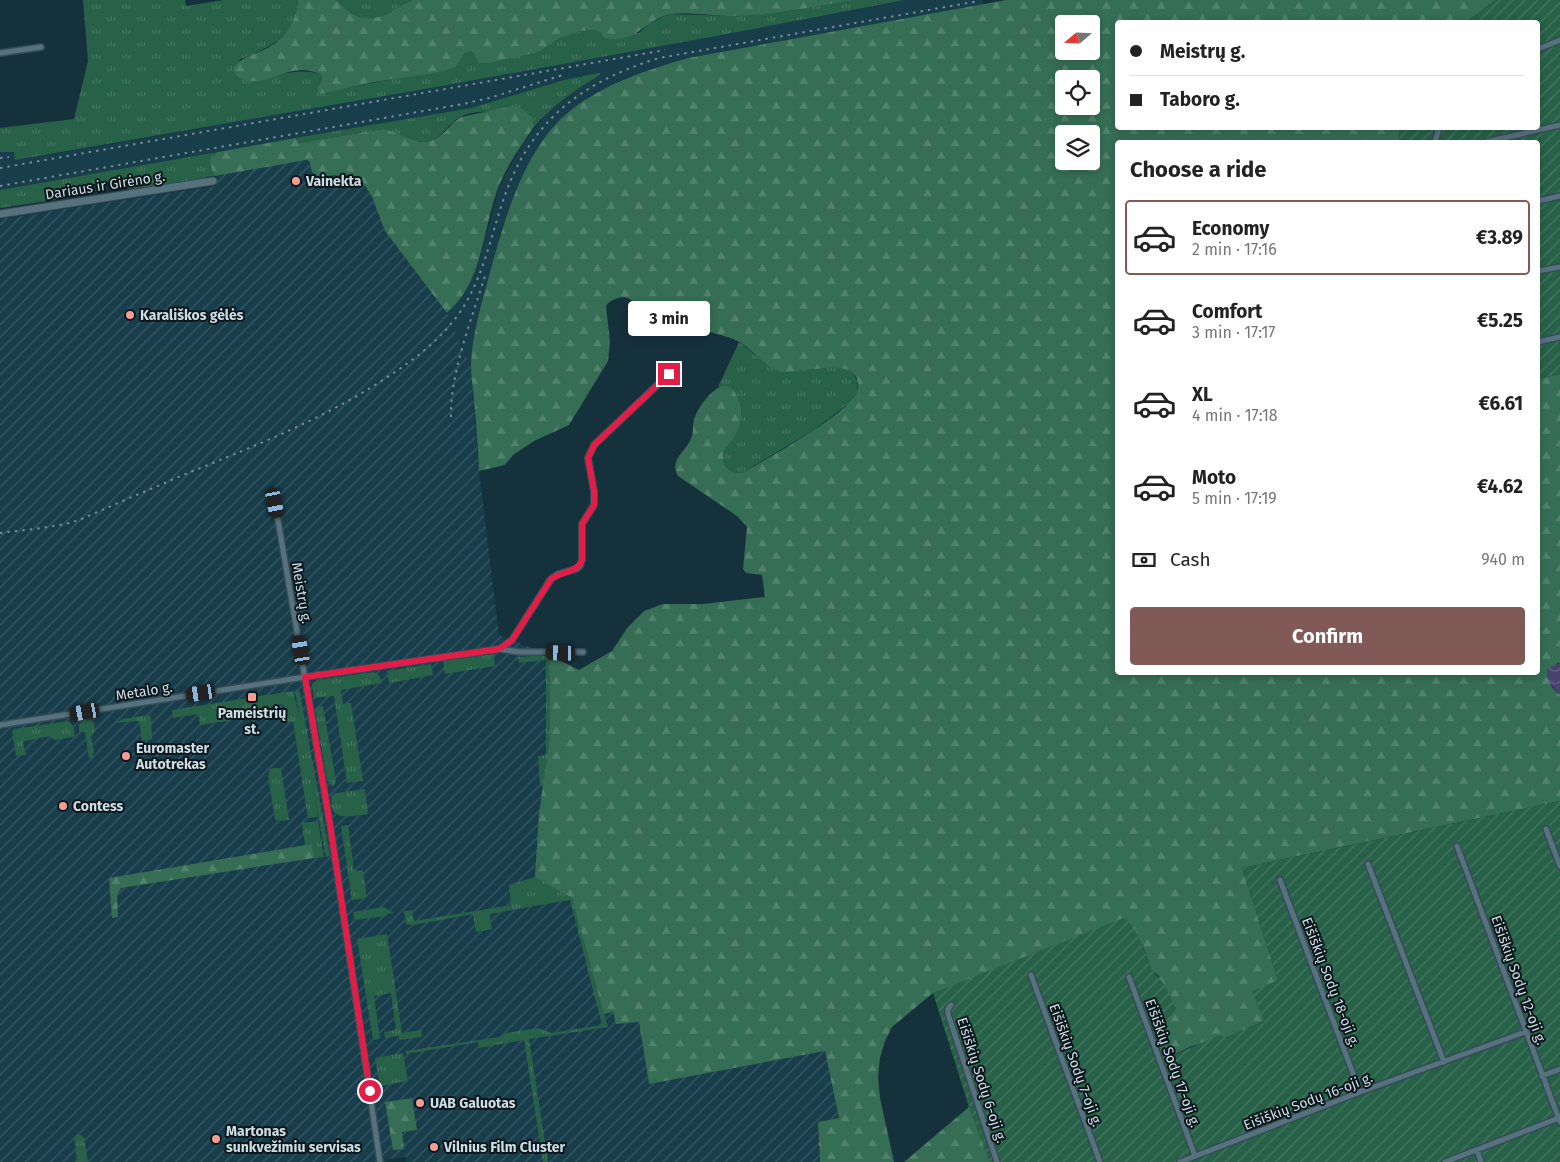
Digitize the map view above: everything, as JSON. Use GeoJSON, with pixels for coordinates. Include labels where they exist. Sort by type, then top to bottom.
{"type":"FeatureCollection","features":[{"type":"Feature","properties":{"kind":"street"},"geometry":{"type":"LineString","coordinates":[[1540,48],[1560,40]]}},
{"type":"Feature","properties":{"kind":"street"},"geometry":{"type":"LineString","coordinates":[[0,52],[41,47]]}},
{"type":"Feature","properties":{"kind":"street"},"geometry":{"type":"LineString","coordinates":[[1540,130],[1560,125]]}},
{"type":"Feature","properties":{"kind":"street"},"geometry":{"type":"LineString","coordinates":[[1495,140],[1538,130]]}},
{"type":"Feature","properties":{"kind":"street","name":"Dariaus ir Girėno g."},"geometry":{"type":"LineString","coordinates":[[0,214],[213,181]]}},
{"type":"Feature","properties":{"kind":"street"},"geometry":{"type":"LineString","coordinates":[[1540,201],[1560,196]]}},
{"type":"Feature","properties":{"kind":"street"},"geometry":{"type":"LineString","coordinates":[[1540,272],[1560,267]]}},
{"type":"Feature","properties":{"kind":"street"},"geometry":{"type":"LineString","coordinates":[[1540,342],[1560,337]]}},
{"type":"Feature","properties":{"kind":"street"},"geometry":{"type":"LineString","coordinates":[[499,649],[512,640],[551,579],[558,574],[580,566],[582,560],[582,524],[594,505],[594,491],[588,458],[594,445],[669,374]]}},
{"type":"Feature","properties":{"kind":"street","name":"Meistrų g."},"geometry":{"type":"LineString","coordinates":[[275,503],[331,833],[380,1162]]}},
{"type":"Feature","properties":{"kind":"street","name":"Metalo g."},"geometry":{"type":"LineString","coordinates":[[0,725],[305,677],[499,649],[520,652],[583,652]]}},
{"type":"Feature","properties":{"kind":"street"},"geometry":{"type":"LineString","coordinates":[[1546,829],[1560,866]]}},
{"type":"Feature","properties":{"kind":"street","name":"Eišiškių Sodų 12-oji g."},"geometry":{"type":"LineString","coordinates":[[1457,846],[1559,1120]]}},
{"type":"Feature","properties":{"kind":"street"},"geometry":{"type":"LineString","coordinates":[[1368,864],[1444,1062]]}},
{"type":"Feature","properties":{"kind":"street","name":"Eišiškių Sodų 18-oji g."},"geometry":{"type":"LineString","coordinates":[[1280,880],[1360,1092]]}},
{"type":"Feature","properties":{"kind":"street","name":"Eišiškių Sodų 7-oji g."},"geometry":{"type":"LineString","coordinates":[[1031,975],[1100,1162]]}},
{"type":"Feature","properties":{"kind":"street","name":"Eišiškių Sodų 17-oji g."},"geometry":{"type":"LineString","coordinates":[[1129,978],[1195,1156]]}},
{"type":"Feature","properties":{"kind":"street","name":"Eišiškių Sodų 6-oji g."},"geometry":{"type":"LineString","coordinates":[[951,1005],[948,1009],[948,1014],[997,1162]]}},
{"type":"Feature","properties":{"kind":"street","name":"Eišiškių Sodų 16-oji g."},"geometry":{"type":"LineString","coordinates":[[1180,1162],[1360,1092],[1525,1032]]}},
{"type":"Feature","properties":{"kind":"street"},"geometry":{"type":"LineString","coordinates":[[1542,1076],[1560,1069]]}},
{"type":"Feature","properties":{"kind":"street"},"geometry":{"type":"LineString","coordinates":[[1445,1162],[1559,1120]]}},
{"type":"Feature","properties":{"kind":"street"},"geometry":{"type":"LineString","coordinates":[[1477,1150],[1482,1162]]}},
{"type":"Feature","properties":{"kind":"shaded area"},"geometry":{"type":"Polygon","coordinates":[[[905,0],[983,0],[984,5],[688,58],[646,70],[617,82],[571,110],[556,124],[532,158],[502,227],[474,335],[471,367],[447,313],[454,307],[469,284],[480,257],[500,184],[524,142],[548,111],[565,97],[600,75],[564,80],[471,108],[0,190],[0,152],[14,152],[15,160],[82,149],[711,37],[905,0]]]}},
{"type":"Feature","properties":{"kind":"shaded area"},"geometry":{"type":"Polygon","coordinates":[[[306,159],[312,172],[317,176],[351,175],[362,181],[372,197],[385,231],[447,313],[471,367],[479,471],[499,635],[549,655],[550,736],[539,813],[572,897],[604,1014],[613,1012],[639,1022],[649,1084],[825,1051],[839,1118],[818,1122],[820,1162],[406,1162],[406,1157],[387,1159],[386,1162],[0,1162],[0,219],[216,186],[215,176],[306,159]]]}},
{"type":"Feature","properties":{"kind":"green space"},"geometry":{"type":"Polygon","coordinates":[[[83,0],[185,0],[186,6],[223,0],[298,0],[296,13],[286,32],[270,45],[239,60],[253,82],[303,71],[321,74],[322,81],[319,93],[456,67],[465,53],[470,50],[475,53],[521,55],[539,52],[560,38],[581,31],[639,33],[650,23],[669,14],[733,16],[790,11],[854,0],[905,0],[436,87],[15,160],[14,152],[0,152],[0,128],[74,119],[88,61],[83,0]]]}},
{"type":"Feature","properties":{"kind":"green space"},"geometry":{"type":"Polygon","coordinates":[[[298,0],[336,0],[348,11],[360,17],[373,18],[389,13],[413,0],[854,0],[763,14],[733,16],[667,15],[624,38],[605,38],[595,30],[581,31],[560,38],[539,52],[489,63],[479,63],[475,53],[470,51],[465,53],[456,67],[440,72],[374,82],[319,94],[317,88],[322,81],[321,74],[311,71],[292,71],[251,82],[236,75],[234,67],[240,61],[269,47],[287,31],[297,8],[298,0]]]}},
{"type":"Feature","properties":{"kind":"green space"},"geometry":{"type":"Polygon","coordinates":[[[336,0],[413,0],[389,13],[366,18],[348,11],[336,0]]]}},
{"type":"Feature","properties":{"kind":"green space"},"geometry":{"type":"Polygon","coordinates":[[[1006,0],[1495,0],[1470,20],[1115,20],[1115,130],[1400,130],[1399,140],[1115,140],[1115,675],[1540,675],[1540,379],[1560,374],[1560,663],[1557,663],[1551,686],[1560,694],[1560,801],[1242,868],[1278,980],[1264,1021],[1225,1038],[1192,1046],[1164,1059],[1155,1035],[1158,1028],[1164,1024],[1159,976],[1152,971],[1142,944],[933,993],[892,1027],[880,1058],[878,1077],[880,1098],[894,1162],[820,1162],[818,1122],[839,1118],[825,1051],[649,1084],[639,1022],[616,1024],[613,1012],[604,1014],[572,898],[535,877],[539,813],[550,736],[549,655],[579,670],[612,651],[628,627],[644,611],[663,604],[703,604],[765,597],[762,575],[746,573],[743,569],[747,527],[737,516],[678,476],[675,465],[693,434],[694,419],[712,392],[722,386],[731,388],[734,391],[741,405],[741,416],[737,432],[725,450],[723,461],[730,470],[742,473],[826,422],[853,398],[858,389],[856,377],[849,370],[824,368],[782,372],[773,369],[737,341],[709,332],[687,322],[658,322],[650,320],[629,298],[618,298],[606,306],[610,342],[608,361],[569,425],[534,441],[513,455],[505,465],[479,471],[471,365],[473,344],[482,301],[517,188],[540,145],[554,126],[571,110],[598,92],[642,73],[688,58],[1006,0]]]}},
{"type":"Feature","properties":{"kind":"green space"},"geometry":{"type":"Polygon","coordinates":[[[1495,0],[1560,0],[1560,374],[1540,379],[1540,140],[1399,140],[1400,130],[1540,130],[1540,20],[1470,20],[1495,0]]]}},
{"type":"Feature","properties":{"kind":"green space"},"geometry":{"type":"Polygon","coordinates":[[[598,73],[600,75],[565,98],[534,127],[533,118],[496,112],[477,112],[460,117],[439,136],[423,142],[418,142],[383,129],[299,143],[295,138],[471,108],[564,80],[598,73]]]}},
{"type":"Feature","properties":{"kind":"green space"},"geometry":{"type":"Polygon","coordinates":[[[517,105],[533,118],[534,127],[507,168],[500,183],[476,269],[469,285],[447,313],[385,231],[372,197],[362,181],[351,175],[317,176],[312,172],[309,161],[306,160],[215,176],[210,166],[212,157],[218,152],[295,138],[299,143],[383,129],[412,140],[426,142],[441,135],[461,117],[517,105]]]}},
{"type":"Feature","properties":{"kind":"green space"},"geometry":{"type":"Polygon","coordinates":[[[218,152],[213,155],[210,167],[215,176],[205,177],[205,179],[133,189],[129,189],[125,183],[116,184],[114,181],[64,188],[63,197],[60,199],[0,208],[0,190],[218,152]]]}},
{"type":"Feature","properties":{"kind":"green space"},"geometry":{"type":"Polygon","coordinates":[[[739,342],[775,370],[843,367],[853,373],[857,381],[858,391],[852,401],[812,431],[742,473],[730,470],[723,461],[725,450],[739,427],[741,405],[731,389],[718,387],[739,342]]]}},
{"type":"Feature","properties":{"kind":"green space"},"geometry":{"type":"Polygon","coordinates":[[[494,654],[495,666],[445,674],[443,661],[494,654]]]}},
{"type":"Feature","properties":{"kind":"green space"},"geometry":{"type":"Polygon","coordinates":[[[549,655],[550,736],[543,786],[540,786],[538,756],[546,755],[546,660],[519,663],[518,657],[549,655]]]}},
{"type":"Feature","properties":{"kind":"green space"},"geometry":{"type":"Polygon","coordinates":[[[431,664],[433,675],[389,683],[387,671],[431,664]]]}},
{"type":"Feature","properties":{"kind":"green space"},"geometry":{"type":"Polygon","coordinates":[[[374,672],[379,675],[382,683],[341,690],[343,704],[351,703],[363,781],[347,783],[334,696],[314,698],[312,684],[317,680],[374,672]]]}},
{"type":"Feature","properties":{"kind":"green space"},"geometry":{"type":"Polygon","coordinates":[[[298,690],[330,856],[326,857],[308,763],[318,817],[308,818],[293,722],[286,722],[284,704],[271,706],[273,719],[267,720],[266,715],[200,725],[198,714],[173,718],[172,710],[293,691],[300,718],[295,691],[298,690]]]}},
{"type":"Feature","properties":{"kind":"green space"},"geometry":{"type":"Polygon","coordinates":[[[323,706],[336,781],[334,786],[327,780],[315,710],[317,707],[323,706]]]}},
{"type":"Feature","properties":{"kind":"green space"},"geometry":{"type":"Polygon","coordinates":[[[148,715],[151,717],[152,739],[142,741],[139,721],[114,723],[123,719],[148,715]]]}},
{"type":"Feature","properties":{"kind":"green space"},"geometry":{"type":"Polygon","coordinates":[[[84,718],[90,719],[94,723],[95,731],[91,737],[94,753],[92,754],[93,757],[89,758],[85,732],[79,732],[79,724],[84,718]]]}},
{"type":"Feature","properties":{"kind":"green space"},"geometry":{"type":"Polygon","coordinates":[[[69,721],[73,726],[75,735],[73,737],[54,740],[50,736],[25,741],[23,743],[26,755],[16,756],[12,731],[14,729],[69,721]]]}},
{"type":"Feature","properties":{"kind":"green space"},"geometry":{"type":"Polygon","coordinates":[[[281,768],[289,820],[278,821],[275,819],[268,776],[270,769],[281,768]]]}},
{"type":"Feature","properties":{"kind":"green space"},"geometry":{"type":"Polygon","coordinates":[[[365,789],[368,814],[347,817],[336,814],[331,804],[332,795],[365,789]]]}},
{"type":"Feature","properties":{"kind":"green space"},"geometry":{"type":"Polygon","coordinates":[[[1560,801],[1560,1162],[990,1162],[969,1107],[933,993],[1123,918],[1132,926],[1152,970],[1163,983],[1176,1008],[1171,1017],[1160,1027],[1155,1035],[1164,1059],[1220,1035],[1225,1038],[1264,1021],[1252,991],[1278,980],[1242,868],[1560,801]]]}},
{"type":"Feature","properties":{"kind":"green space"},"geometry":{"type":"Polygon","coordinates":[[[318,821],[324,857],[314,858],[312,844],[305,845],[302,823],[318,821]]]}},
{"type":"Feature","properties":{"kind":"green space"},"geometry":{"type":"Polygon","coordinates":[[[348,825],[354,871],[363,870],[367,898],[352,900],[341,826],[348,825]]]}},
{"type":"Feature","properties":{"kind":"green space"},"geometry":{"type":"Polygon","coordinates":[[[312,844],[314,858],[121,888],[117,895],[118,917],[112,918],[109,878],[312,844]]]}},
{"type":"Feature","properties":{"kind":"green space"},"geometry":{"type":"Polygon","coordinates":[[[535,877],[572,897],[608,1027],[529,1039],[548,1162],[543,1162],[524,1040],[479,1048],[478,1042],[406,1054],[405,1051],[500,1037],[506,1033],[538,1028],[551,1033],[602,1025],[570,900],[490,914],[492,929],[476,932],[473,914],[413,925],[406,924],[404,911],[412,910],[414,921],[511,905],[509,885],[535,877]]]}},
{"type":"Feature","properties":{"kind":"green space"},"geometry":{"type":"Polygon","coordinates":[[[384,907],[394,913],[387,914],[387,916],[355,920],[353,912],[384,907]]]}},
{"type":"Feature","properties":{"kind":"green space"},"geometry":{"type":"Polygon","coordinates":[[[387,934],[402,1033],[421,1030],[422,1037],[400,1040],[399,1036],[385,1038],[384,1032],[396,1030],[391,993],[374,996],[380,1039],[373,1040],[357,939],[387,934]]]}},
{"type":"Feature","properties":{"kind":"green space"},"geometry":{"type":"Polygon","coordinates":[[[403,1053],[408,1081],[380,1086],[375,1058],[403,1053]]]}},
{"type":"Feature","properties":{"kind":"green space"},"geometry":{"type":"Polygon","coordinates":[[[412,1098],[417,1130],[402,1132],[404,1149],[393,1150],[385,1102],[412,1098]]]}},
{"type":"Feature","properties":{"kind":"green space"},"geometry":{"type":"Polygon","coordinates":[[[969,1107],[990,1162],[904,1162],[969,1107]]]}},
{"type":"Feature","properties":{"kind":"green space"},"geometry":{"type":"Polygon","coordinates":[[[78,1134],[84,1137],[88,1162],[77,1162],[74,1137],[78,1134]]]}},
{"type":"Feature","properties":{"kind":"water"},"geometry":{"type":"Polygon","coordinates":[[[1560,663],[1560,694],[1557,693],[1547,678],[1547,670],[1560,663]]]}},
{"type":"Feature","properties":{"kind":"railway"},"geometry":{"type":"LineString","coordinates":[[0,533],[55,526],[86,517],[303,424],[351,399],[408,363],[446,329],[465,305],[485,259],[505,195],[516,168],[530,145],[546,124],[564,107],[584,91],[607,78],[659,58],[979,1]]}},
{"type":"Feature","properties":{"kind":"railway"},"geometry":{"type":"LineString","coordinates":[[0,168],[665,50]]}},
{"type":"Feature","properties":{"kind":"railway"},"geometry":{"type":"LineString","coordinates":[[0,186],[463,104],[563,75]]}},
{"type":"Feature","properties":{"kind":"railway"},"geometry":{"type":"LineString","coordinates":[[0,158],[9,157]]}},
{"type":"Feature","properties":{"kind":"railway"},"geometry":{"type":"LineString","coordinates":[[451,417],[454,382],[458,364],[485,276]]}},
{"type":"Feature","properties":{"kind":"place","name":"Vainekta"},"geometry":{"type":"Point","coordinates":[296,181]}},
{"type":"Feature","properties":{"kind":"place","name":"Karališkos gėlės"},"geometry":{"type":"Point","coordinates":[130,315]}},
{"type":"Feature","properties":{"kind":"place","name":"Pameistrių st."},"geometry":{"type":"Point","coordinates":[252,697]}},
{"type":"Feature","properties":{"kind":"place","name":"Euromaster Autotrekas"},"geometry":{"type":"Point","coordinates":[126,756]}},
{"type":"Feature","properties":{"kind":"place","name":"Contess"},"geometry":{"type":"Point","coordinates":[63,806]}},
{"type":"Feature","properties":{"kind":"place","name":"UAB Galuotas"},"geometry":{"type":"Point","coordinates":[420,1103]}},
{"type":"Feature","properties":{"kind":"place","name":"Martonas sunkvežimiu servisas"},"geometry":{"type":"Point","coordinates":[216,1139]}},
{"type":"Feature","properties":{"kind":"place","name":"Vilnius Film Cluster"},"geometry":{"type":"Point","coordinates":[434,1147]}},
{"type":"Feature","properties":{"kind":"route"},"geometry":{"type":"LineString","coordinates":[[370,1091],[330,824],[305,677],[499,649],[512,640],[551,579],[558,574],[580,566],[582,560],[582,524],[594,505],[594,491],[588,458],[594,445],[669,374]]}}]}
